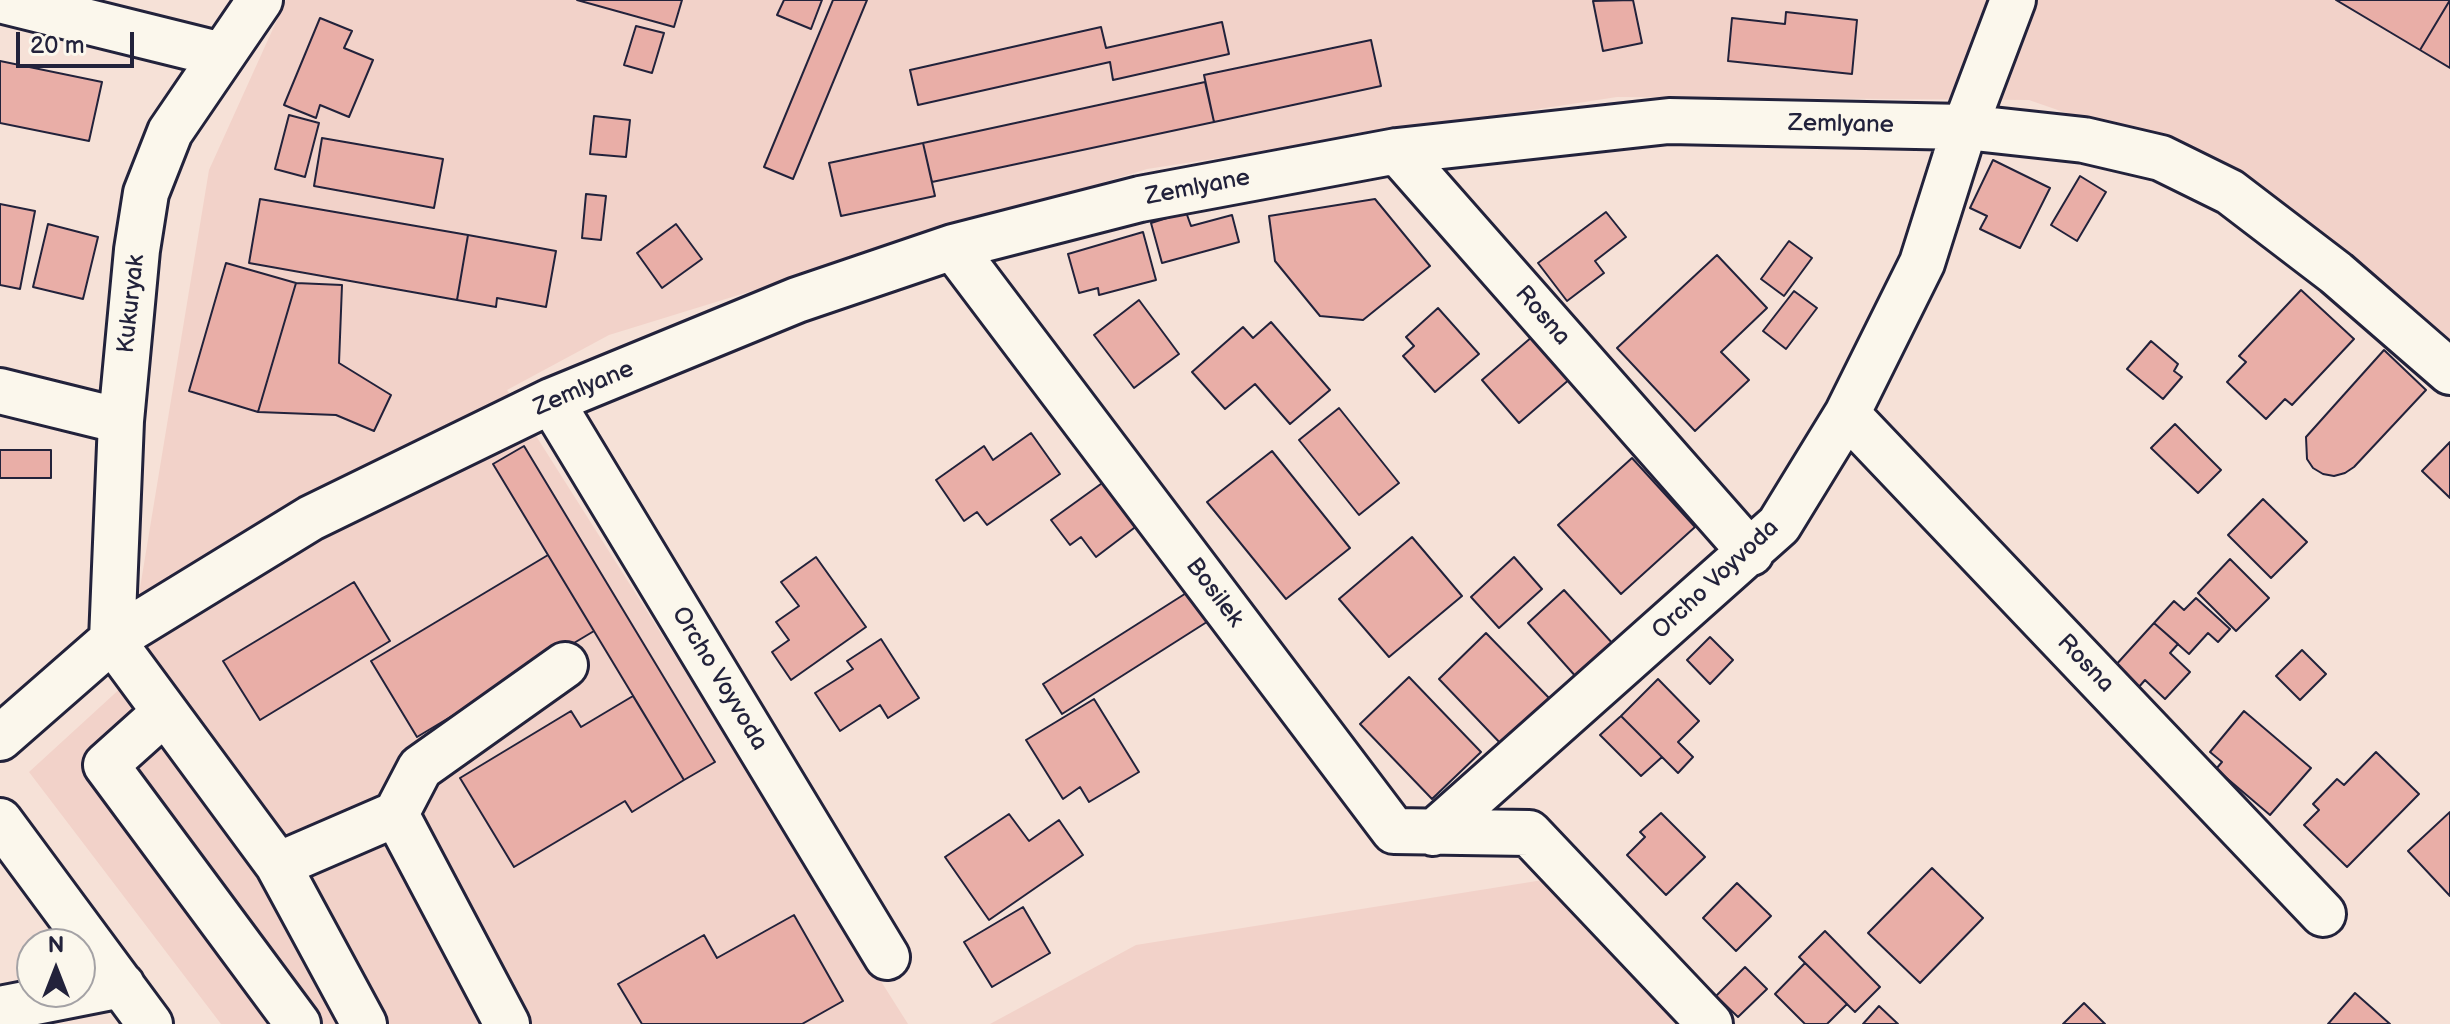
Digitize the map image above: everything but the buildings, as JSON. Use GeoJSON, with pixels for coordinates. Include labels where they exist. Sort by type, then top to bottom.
{"type":"FeatureCollection","features":[{"type":"Feature","properties":{"kind":"street"},"geometry":{"type":"LineString","coordinates":[[0,0],[222,55]]}},
{"type":"Feature","properties":{"kind":"street","name":"Kukuryak"},"geometry":{"type":"LineString","coordinates":[[112,640],[121,421],[137,250],[146,193],[170,132],[260,0]]}},
{"type":"Feature","properties":{"kind":"street","name":"Orcho Voyvoda"},"geometry":{"type":"LineString","coordinates":[[1433,833],[1779,525],[1847,414],[1922,263],[1965,127],[2013,0]]}},
{"type":"Feature","properties":{"kind":"street","name":"Zemlyane"},"geometry":{"type":"LineString","coordinates":[[0,738],[112,640],[311,518],[551,401],[797,300],[953,247],[1140,199],[1397,151],[1669,121],[1965,127],[2084,140],[2161,158],[2230,192],[2336,273],[2450,372]]}},
{"type":"Feature","properties":{"kind":"street","name":"Rosna"},"geometry":{"type":"LineString","coordinates":[[1397,151],[1751,553]]}},
{"type":"Feature","properties":{"kind":"street","name":"Bosilek"},"geometry":{"type":"LineString","coordinates":[[953,247],[1394,831],[1529,833]]}},
{"type":"Feature","properties":{"kind":"street"},"geometry":{"type":"LineString","coordinates":[[0,391],[121,421]]}},
{"type":"Feature","properties":{"kind":"street","name":"Orcho Voyvoda"},"geometry":{"type":"LineString","coordinates":[[551,401],[887,957]]}},
{"type":"Feature","properties":{"kind":"street","name":"Rosna"},"geometry":{"type":"LineString","coordinates":[[1847,414],[2323,914]]}},
{"type":"Feature","properties":{"kind":"street"},"geometry":{"type":"LineString","coordinates":[[112,640],[278,865],[364,1024]]}},
{"type":"Feature","properties":{"kind":"street"},"geometry":{"type":"LineString","coordinates":[[278,865],[396,814],[420,768],[565,665]]}},
{"type":"Feature","properties":{"kind":"street"},"geometry":{"type":"LineString","coordinates":[[165,712],[106,765],[298,1024]]}},
{"type":"Feature","properties":{"kind":"street"},"geometry":{"type":"LineString","coordinates":[[1484,788],[1710,1024]]}},
{"type":"Feature","properties":{"kind":"street"},"geometry":{"type":"LineString","coordinates":[[396,814],[507,1024]]}},
{"type":"Feature","properties":{"kind":"street"},"geometry":{"type":"LineString","coordinates":[[0,821],[150,1024]]}},
{"type":"Feature","properties":{"kind":"street"},"geometry":{"type":"LineString","coordinates":[[0,1009],[122,985]]}},
{"type":"Feature","properties":{"kind":"shaded area"},"geometry":{"type":"Polygon","coordinates":[[[286,0],[2450,0],[2450,344],[2253,178],[2029,100],[1617,97],[1147,169],[609,335],[507,390],[908,1024],[221,1024],[29,772],[124,685],[209,170],[286,0]]]}},
{"type":"Feature","properties":{"kind":"shaded area"},"geometry":{"type":"Polygon","coordinates":[[[1543,880],[1681,1024],[990,1024],[1136,945],[1543,880]]]}}]}
